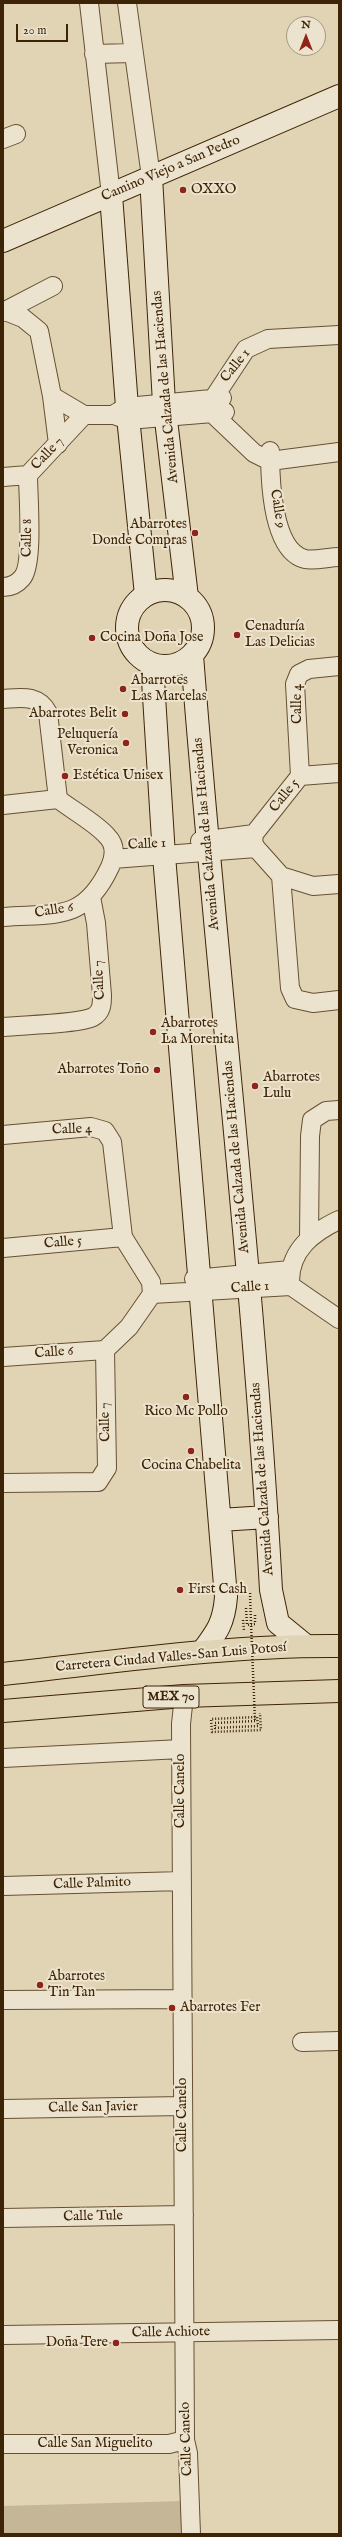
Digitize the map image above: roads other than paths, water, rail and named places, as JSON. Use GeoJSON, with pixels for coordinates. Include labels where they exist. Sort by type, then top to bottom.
{"type":"FeatureCollection","features":[{"type":"Feature","properties":{"kind":"main road","name":"Carretera Ciudad Valles-San Luis Potosí"},"geometry":{"type":"LineString","coordinates":[[3,1674],[202,1652],[305,1645],[339,1646]]}},
{"type":"Feature","properties":{"kind":"main road","name":"MEX 70"},"geometry":{"type":"LineString","coordinates":[[3,1711],[184,1696],[339,1691]]}},
{"type":"Feature","properties":{"kind":"street"},"geometry":{"type":"LineString","coordinates":[[89,3],[111,194],[123,414],[146,595]]}},
{"type":"Feature","properties":{"kind":"street"},"geometry":{"type":"LineString","coordinates":[[127,3],[151,177]]}},
{"type":"Feature","properties":{"kind":"street"},"geometry":{"type":"LineString","coordinates":[[94,54],[133,52]]}},
{"type":"Feature","properties":{"kind":"street","name":"Camino Viejo a San Pedro"},"geometry":{"type":"LineString","coordinates":[[3,241],[339,96]]}},
{"type":"Feature","properties":{"kind":"street","name":"Avenida Calzada de las Haciendas"},"geometry":{"type":"LineString","coordinates":[[151,177],[165,410],[187,597]]}},
{"type":"Feature","properties":{"kind":"street"},"geometry":{"type":"LineString","coordinates":[[4,312],[53,286]]}},
{"type":"Feature","properties":{"kind":"street"},"geometry":{"type":"LineString","coordinates":[[4,312],[23,318],[39,331],[52,396],[58,444]]}},
{"type":"Feature","properties":{"kind":"street","name":"Calle 1"},"geometry":{"type":"LineString","coordinates":[[220,405],[246,349],[268,339],[293,339],[339,335]]}},
{"type":"Feature","properties":{"kind":"street"},"geometry":{"type":"LineString","coordinates":[[52,396],[84,415],[123,414],[220,405],[254,453],[287,458],[339,452]]}},
{"type":"Feature","properties":{"kind":"street","name":"Calle 7"},"geometry":{"type":"LineString","coordinates":[[3,477],[28,475],[84,415]]}},
{"type":"Feature","properties":{"kind":"street","name":"Calle 9"},"geometry":{"type":"LineString","coordinates":[[270,456],[277,523],[282,540],[292,553],[306,559],[339,556]]}},
{"type":"Feature","properties":{"kind":"street","name":"Calle 8"},"geometry":{"type":"LineString","coordinates":[[3,587],[10,587],[22,578],[29,561],[28,475]]}},
{"type":"Feature","properties":{"kind":"street"},"geometry":{"type":"LineString","coordinates":[[167,590],[187,597],[200,611],[204,629],[198,648],[192,655],[174,665],[152,664],[136,653],[128,636],[127,627],[132,608],[146,595],[167,590]]}},
{"type":"Feature","properties":{"kind":"street","name":"Avenida Calzada de las Haciendas"},"geometry":{"type":"LineString","coordinates":[[192,655],[207,847],[249,1282],[267,1517],[271,1590],[278,1623],[287,1632],[305,1645]]}},
{"type":"Feature","properties":{"kind":"street"},"geometry":{"type":"LineString","coordinates":[[152,664],[163,850],[226,1597],[225,1616],[217,1633],[202,1652]]}},
{"type":"Feature","properties":{"kind":"street","name":"Calle 4"},"geometry":{"type":"LineString","coordinates":[[300,776],[295,684],[299,674],[309,669],[339,666]]}},
{"type":"Feature","properties":{"kind":"street"},"geometry":{"type":"LineString","coordinates":[[3,699],[29,698],[44,705],[48,713],[58,799],[3,805]]}},
{"type":"Feature","properties":{"kind":"street","name":"Calle 5"},"geometry":{"type":"LineString","coordinates":[[255,841],[300,776],[339,773]]}},
{"type":"Feature","properties":{"kind":"street","name":"Calle 1"},"geometry":{"type":"LineString","coordinates":[[58,799],[107,836],[113,853],[207,847],[255,841]]}},
{"type":"Feature","properties":{"kind":"street"},"geometry":{"type":"LineString","coordinates":[[255,841],[281,876],[290,988],[295,999],[313,1003],[339,1000]]}},
{"type":"Feature","properties":{"kind":"street","name":"Calle 6"},"geometry":{"type":"LineString","coordinates":[[3,917],[67,912],[82,906],[102,883],[113,853]]}},
{"type":"Feature","properties":{"kind":"street"},"geometry":{"type":"LineString","coordinates":[[281,876],[314,886],[339,884]]}},
{"type":"Feature","properties":{"kind":"street","name":"Calle 7"},"geometry":{"type":"LineString","coordinates":[[3,1027],[86,1019],[99,1012],[102,1005],[102,996],[96,923],[91,897]]}},
{"type":"Feature","properties":{"kind":"street"},"geometry":{"type":"LineString","coordinates":[[309,1238],[310,1136],[312,1120],[326,1111],[339,1110]]}},
{"type":"Feature","properties":{"kind":"street","name":"Calle 4"},"geometry":{"type":"LineString","coordinates":[[3,1135],[92,1127],[106,1131],[112,1142],[123,1237]]}},
{"type":"Feature","properties":{"kind":"street"},"geometry":{"type":"LineString","coordinates":[[339,1220],[323,1227],[309,1238],[294,1258],[290,1278],[339,1319]]}},
{"type":"Feature","properties":{"kind":"street"},"geometry":{"type":"LineString","coordinates":[[106,1350],[129,1327],[151,1288],[123,1237]]}},
{"type":"Feature","properties":{"kind":"street","name":"Calle 5"},"geometry":{"type":"LineString","coordinates":[[3,1248],[123,1237]]}},
{"type":"Feature","properties":{"kind":"street","name":"Calle 1"},"geometry":{"type":"LineString","coordinates":[[151,1288],[290,1278]]}},
{"type":"Feature","properties":{"kind":"street","name":"Calle 7"},"geometry":{"type":"LineString","coordinates":[[3,1483],[98,1482],[107,1468],[106,1350]]}},
{"type":"Feature","properties":{"kind":"street","name":"Calle 6"},"geometry":{"type":"LineString","coordinates":[[3,1357],[106,1350]]}},
{"type":"Feature","properties":{"kind":"street"},"geometry":{"type":"LineString","coordinates":[[220,1520],[267,1517]]}},
{"type":"Feature","properties":{"kind":"street","name":"Calle Canelo"},"geometry":{"type":"LineString","coordinates":[[184,1696],[181,1749],[182,1999],[186,2440],[188,2453],[191,2534]]}},
{"type":"Feature","properties":{"kind":"street"},"geometry":{"type":"LineString","coordinates":[[3,1758],[181,1749]]}},
{"type":"Feature","properties":{"kind":"street","name":"Calle Palmito"},"geometry":{"type":"LineString","coordinates":[[3,1886],[182,1882]]}},
{"type":"Feature","properties":{"kind":"street"},"geometry":{"type":"LineString","coordinates":[[3,2000],[182,1999]]}},
{"type":"Feature","properties":{"kind":"street"},"geometry":{"type":"LineString","coordinates":[[302,2042],[339,2041]]}},
{"type":"Feature","properties":{"kind":"street","name":"Calle San Javier"},"geometry":{"type":"LineString","coordinates":[[3,2110],[183,2106]]}},
{"type":"Feature","properties":{"kind":"street","name":"Calle Tule"},"geometry":{"type":"LineString","coordinates":[[3,2218],[184,2215]]}},
{"type":"Feature","properties":{"kind":"street","name":"Calle Achiote"},"geometry":{"type":"LineString","coordinates":[[3,2335],[185,2334],[339,2330]]}},
{"type":"Feature","properties":{"kind":"street","name":"Calle San Miguelito"},"geometry":{"type":"LineString","coordinates":[[3,2444],[169,2444],[186,2440]]}},
{"type":"Feature","properties":{"kind":"place","name":"OXXO"},"geometry":{"type":"Point","coordinates":[183,190]}},
{"type":"Feature","properties":{"kind":"place","name":"Abarrotes Donde Compras"},"geometry":{"type":"Point","coordinates":[195,533]}},
{"type":"Feature","properties":{"kind":"place","name":"Cenaduría Las Delicias"},"geometry":{"type":"Point","coordinates":[237,635]}},
{"type":"Feature","properties":{"kind":"place","name":"Cocina Doña Jose"},"geometry":{"type":"Point","coordinates":[92,638]}},
{"type":"Feature","properties":{"kind":"place","name":"Abarrotes Las Marcelas"},"geometry":{"type":"Point","coordinates":[123,689]}},
{"type":"Feature","properties":{"kind":"place","name":"Abarrotes Belit"},"geometry":{"type":"Point","coordinates":[125,714]}},
{"type":"Feature","properties":{"kind":"place","name":"Peluquería Veronica"},"geometry":{"type":"Point","coordinates":[126,743]}},
{"type":"Feature","properties":{"kind":"place","name":"Estética Unisex"},"geometry":{"type":"Point","coordinates":[65,776]}},
{"type":"Feature","properties":{"kind":"place","name":"Abarrotes La Morenita"},"geometry":{"type":"Point","coordinates":[153,1032]}},
{"type":"Feature","properties":{"kind":"place","name":"Abarrotes Toño"},"geometry":{"type":"Point","coordinates":[157,1070]}},
{"type":"Feature","properties":{"kind":"place","name":"Abarrotes Lulu"},"geometry":{"type":"Point","coordinates":[255,1086]}},
{"type":"Feature","properties":{"kind":"place","name":"Rico Mc Pollo"},"geometry":{"type":"Point","coordinates":[186,1397]}},
{"type":"Feature","properties":{"kind":"place","name":"Cocina Chabelita"},"geometry":{"type":"Point","coordinates":[191,1451]}},
{"type":"Feature","properties":{"kind":"place","name":"First Cash"},"geometry":{"type":"Point","coordinates":[180,1590]}},
{"type":"Feature","properties":{"kind":"place","name":"Abarrotes Tin Tan"},"geometry":{"type":"Point","coordinates":[40,1985]}},
{"type":"Feature","properties":{"kind":"place","name":"Abarrotes Fer"},"geometry":{"type":"Point","coordinates":[172,2008]}},
{"type":"Feature","properties":{"kind":"place","name":"Doña Tere"},"geometry":{"type":"Point","coordinates":[116,2343]}}]}
